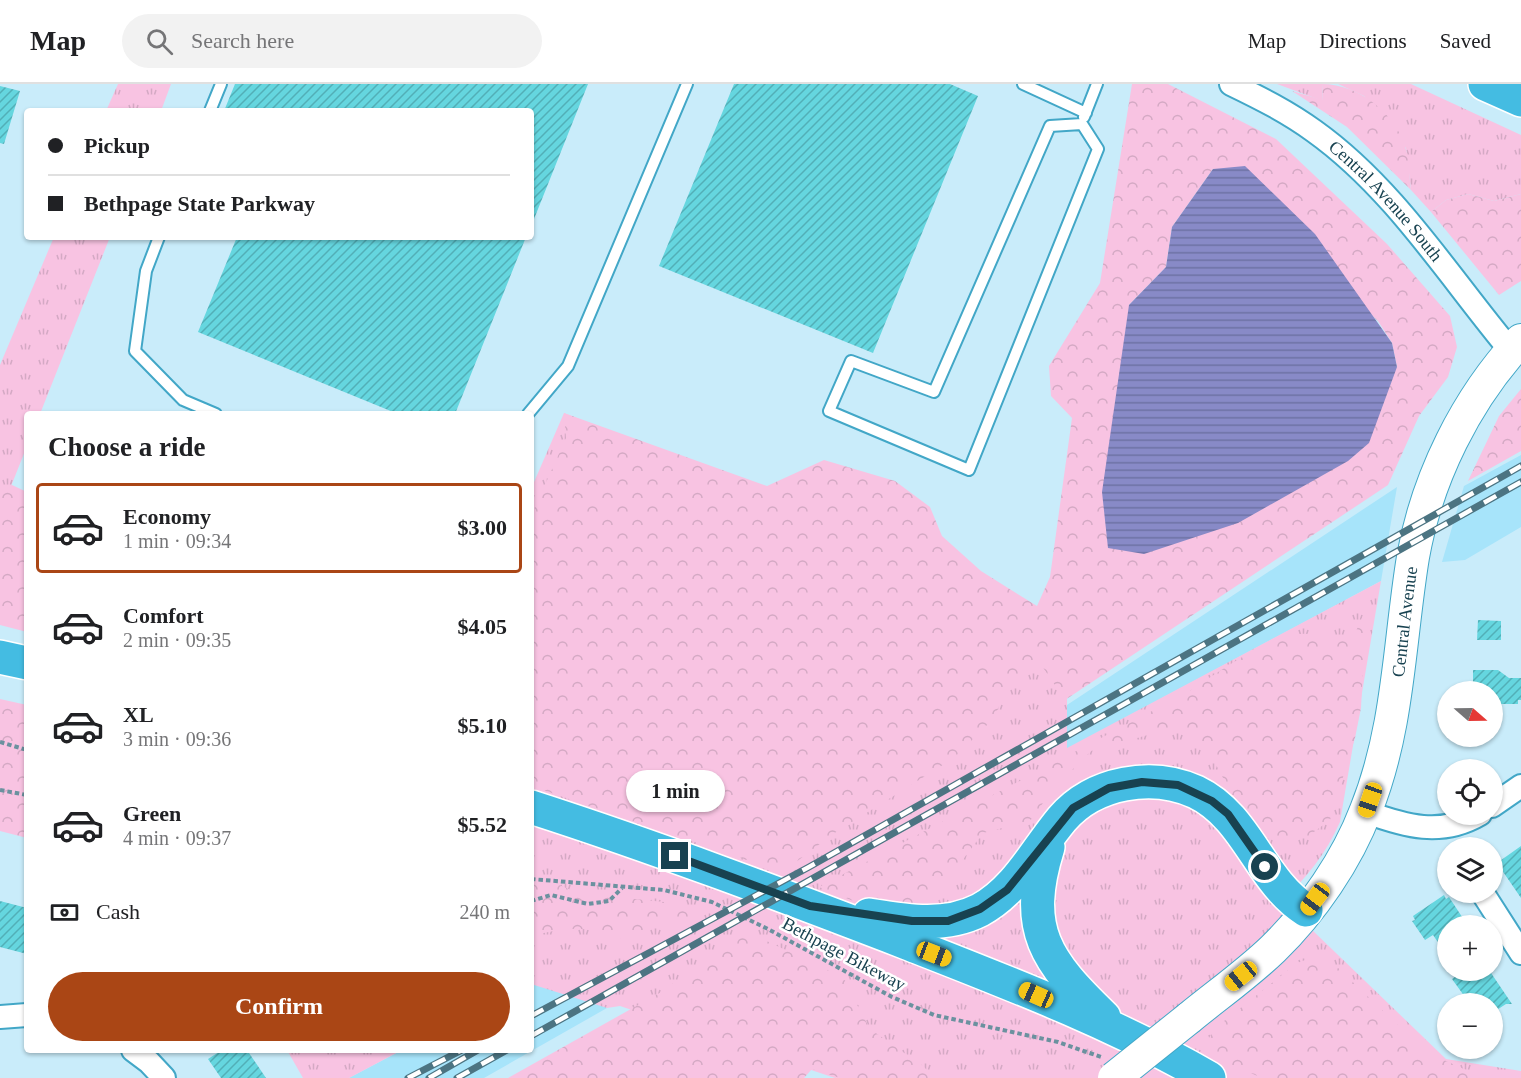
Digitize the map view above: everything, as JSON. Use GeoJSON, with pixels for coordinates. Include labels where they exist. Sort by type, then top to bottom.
{"type":"FeatureCollection","features":[{"type":"Feature","properties":{"kind":"highway"},"geometry":{"type":"LineString","coordinates":[[1485,84],[1521,100]]}},
{"type":"Feature","properties":{"kind":"highway"},"geometry":{"type":"LineString","coordinates":[[0,657],[24,662]]}},
{"type":"Feature","properties":{"kind":"highway"},"geometry":{"type":"LineString","coordinates":[[810,906],[912,921],[948,921],[965,916],[980,909],[1007,890],[1073,808],[1109,788],[1142,782],[1178,785],[1212,801],[1228,814],[1277,885],[1306,910]]}},
{"type":"Feature","properties":{"kind":"highway"},"geometry":{"type":"LineString","coordinates":[[534,808],[686,859],[1015,986],[1116,1058],[1209,1078]]}},
{"type":"Feature","properties":{"kind":"highway"},"geometry":{"type":"LineString","coordinates":[[1053,831],[1041,868],[1037,898],[1041,934],[1047,951],[1116,1058]]}},
{"type":"Feature","properties":{"kind":"main road","name":"Central Avenue"},"geometry":{"type":"LineString","coordinates":[[1116,1058],[1189,1018],[1274,949],[1306,910],[1342,859],[1366,812],[1384,756],[1396,700],[1414,556],[1440,468],[1479,392],[1516,346]]}},
{"type":"Feature","properties":{"kind":"street","name":"Central Avenue South"},"geometry":{"type":"LineString","coordinates":[[1231,84],[1275,106],[1316,132],[1370,181],[1516,346]]}},
{"type":"Feature","properties":{"kind":"street"},"geometry":{"type":"LineString","coordinates":[[1503,799],[1520,788]]}},
{"type":"Feature","properties":{"kind":"street"},"geometry":{"type":"LineString","coordinates":[[1366,812],[1445,837]]}},
{"type":"Feature","properties":{"kind":"street"},"geometry":{"type":"LineString","coordinates":[[1450,837],[1466,825]]}},
{"type":"Feature","properties":{"kind":"street"},"geometry":{"type":"LineString","coordinates":[[1489,903],[1521,953]]}},
{"type":"Feature","properties":{"kind":"street"},"geometry":{"type":"LineString","coordinates":[[0,1017],[24,1015]]}},
{"type":"Feature","properties":{"kind":"street"},"geometry":{"type":"LineString","coordinates":[[137,1053],[164,1078]]}},
{"type":"Feature","properties":{"kind":"lane"},"geometry":{"type":"LineString","coordinates":[[211,108],[221,84]]}},
{"type":"Feature","properties":{"kind":"lane"},"geometry":{"type":"LineString","coordinates":[[530,411],[568,366],[687,84]]}},
{"type":"Feature","properties":{"kind":"lane"},"geometry":{"type":"LineString","coordinates":[[1023,84],[1086,112]]}},
{"type":"Feature","properties":{"kind":"lane"},"geometry":{"type":"LineString","coordinates":[[1082,124],[1097,84]]}},
{"type":"Feature","properties":{"kind":"lane"},"geometry":{"type":"LineString","coordinates":[[1082,124],[1098,149],[969,470],[829,411],[851,361],[933,392],[1050,126],[1082,124]]}},
{"type":"Feature","properties":{"kind":"lane"},"geometry":{"type":"LineString","coordinates":[[158,240],[146,270],[135,351],[183,400],[209,411]]}},
{"type":"Feature","properties":{"kind":"path"},"geometry":{"type":"LineString","coordinates":[[0,742],[24,749]]}},
{"type":"Feature","properties":{"kind":"path"},"geometry":{"type":"LineString","coordinates":[[0,790],[24,794]]}},
{"type":"Feature","properties":{"kind":"path","name":"Bethpage Bikeway"},"geometry":{"type":"LineString","coordinates":[[534,879],[664,890],[712,902],[768,929],[892,997],[934,1015],[1058,1042],[1116,1058]]}},
{"type":"Feature","properties":{"kind":"path"},"geometry":{"type":"LineString","coordinates":[[534,900],[551,895],[588,904],[609,902],[623,887]]}},
{"type":"Feature","properties":{"kind":"shaded area"},"geometry":{"type":"Polygon","coordinates":[[[1245,166],[1315,234],[1392,343],[1397,367],[1369,443],[1348,461],[1238,523],[1144,554],[1108,548],[1102,492],[1129,305],[1166,267],[1172,227],[1213,169],[1245,166]]]}},
{"type":"Feature","properties":{"kind":"shaded area"},"geometry":{"type":"Polygon","coordinates":[[[1521,455],[1521,527],[1465,560],[1442,562],[1464,486],[1521,455]]]}},
{"type":"Feature","properties":{"kind":"shaded area"},"geometry":{"type":"Polygon","coordinates":[[[1397,487],[1381,581],[1067,749],[780,864],[1067,705],[1397,487]]]}},
{"type":"Feature","properties":{"kind":"shaded area"},"geometry":{"type":"Polygon","coordinates":[[[744,930],[534,1050],[534,936],[744,930]]]}},
{"type":"Feature","properties":{"kind":"shaded area"},"geometry":{"type":"Polygon","coordinates":[[[396,1053],[528,1053],[484,1078],[349,1078],[396,1053]]]}},
{"type":"Feature","properties":{"kind":"green space"},"geometry":{"type":"Polygon","coordinates":[[[118,84],[171,84],[162,108],[107,108],[118,84]]]}},
{"type":"Feature","properties":{"kind":"green space"},"geometry":{"type":"Polygon","coordinates":[[[1132,84],[1168,84],[1276,139],[1387,244],[1450,316],[1457,347],[1448,377],[1419,416],[1388,485],[1065,700],[1042,666],[1011,677],[994,718],[954,758],[779,871],[534,787],[534,509],[566,438],[564,413],[767,486],[824,460],[895,481],[930,507],[942,536],[981,571],[1037,606],[1050,577],[1072,418],[1051,396],[1049,366],[1100,283],[1132,84]],[[1213,169],[1172,227],[1166,267],[1129,305],[1397,367],[1392,343],[1378,321],[1213,169]]]}},
{"type":"Feature","properties":{"kind":"green space"},"geometry":{"type":"Polygon","coordinates":[[[1277,84],[1322,84],[1323,101],[1277,84]]]}},
{"type":"Feature","properties":{"kind":"green space"},"geometry":{"type":"Polygon","coordinates":[[[1322,84],[1336,85],[1363,96],[1387,115],[1403,139],[1408,158],[1411,190],[1347,127],[1292,91],[1323,100],[1322,84]]]}},
{"type":"Feature","properties":{"kind":"green space"},"geometry":{"type":"Polygon","coordinates":[[[1338,84],[1411,84],[1521,135],[1521,194],[1494,201],[1468,194],[1446,200],[1431,212],[1411,190],[1406,148],[1364,96],[1338,84]]]}},
{"type":"Feature","properties":{"kind":"green space"},"geometry":{"type":"Polygon","coordinates":[[[1468,194],[1494,201],[1521,194],[1521,281],[1499,295],[1431,212],[1446,200],[1468,194]]]}},
{"type":"Feature","properties":{"kind":"green space"},"geometry":{"type":"Polygon","coordinates":[[[53,240],[109,240],[41,411],[24,411],[24,454],[0,514],[0,365],[53,240]]]}},
{"type":"Feature","properties":{"kind":"green space"},"geometry":{"type":"Polygon","coordinates":[[[1521,389],[1521,451],[1468,481],[1499,416],[1521,389]]]}},
{"type":"Feature","properties":{"kind":"green space"},"geometry":{"type":"Polygon","coordinates":[[[564,413],[1067,619],[1067,748],[1381,581],[1340,822],[1329,844],[1315,864],[1282,901],[1437,1050],[1437,1059],[1521,1071],[1521,1078],[835,1078],[620,1006],[607,1008],[534,985],[534,482],[564,413]]]}},
{"type":"Feature","properties":{"kind":"green space"},"geometry":{"type":"Polygon","coordinates":[[[12,485],[24,491],[24,631],[0,625],[0,488],[12,485]]]}},
{"type":"Feature","properties":{"kind":"green space"},"geometry":{"type":"Polygon","coordinates":[[[1366,609],[1361,708],[1355,738],[1330,820],[1307,837],[1274,837],[1237,804],[1214,761],[1195,733],[1162,731],[1091,751],[1053,789],[1030,821],[983,833],[926,908],[873,909],[819,887],[1188,692],[1236,661],[1273,641],[1294,634],[1352,640],[1366,609]]]}},
{"type":"Feature","properties":{"kind":"green space"},"geometry":{"type":"Polygon","coordinates":[[[0,699],[24,704],[24,837],[0,831],[0,699]]]}},
{"type":"Feature","properties":{"kind":"green space"},"geometry":{"type":"Polygon","coordinates":[[[534,874],[578,893],[664,902],[695,916],[618,939],[585,929],[534,935],[534,874]]]}},
{"type":"Feature","properties":{"kind":"green space"},"geometry":{"type":"Polygon","coordinates":[[[744,930],[840,976],[851,986],[855,1001],[870,1029],[923,1066],[935,1078],[840,1078],[812,1069],[804,1078],[508,1078],[663,991],[744,930]]]}},
{"type":"Feature","properties":{"kind":"green space"},"geometry":{"type":"Polygon","coordinates":[[[1316,956],[1337,967],[1426,1052],[1437,1059],[1484,1078],[1262,1078],[1212,1056],[1204,1047],[1214,1029],[1297,963],[1316,956]]]}},
{"type":"Feature","properties":{"kind":"green space"},"geometry":{"type":"Polygon","coordinates":[[[289,1053],[396,1053],[349,1078],[303,1078],[289,1053]]]}},
{"type":"Feature","properties":{"kind":"building"},"geometry":{"type":"Polygon","coordinates":[[[235,84],[588,84],[534,219],[534,108],[225,108],[235,84]]]}},
{"type":"Feature","properties":{"kind":"building"},"geometry":{"type":"Polygon","coordinates":[[[734,84],[950,84],[978,96],[873,353],[659,266],[734,84]]]}},
{"type":"Feature","properties":{"kind":"building"},"geometry":{"type":"Polygon","coordinates":[[[0,86],[20,91],[4,144],[0,143],[0,86]]]}},
{"type":"Feature","properties":{"kind":"building"},"geometry":{"type":"Polygon","coordinates":[[[236,240],[525,240],[456,411],[391,411],[198,332],[236,240]]]}},
{"type":"Feature","properties":{"kind":"building"},"geometry":{"type":"Polygon","coordinates":[[[1478,620],[1501,621],[1501,640],[1477,640],[1478,620]]]}},
{"type":"Feature","properties":{"kind":"building"},"geometry":{"type":"Polygon","coordinates":[[[1473,670],[1498,670],[1509,678],[1521,678],[1521,700],[1518,700],[1518,704],[1503,704],[1503,681],[1473,681],[1473,670]]]}},
{"type":"Feature","properties":{"kind":"building"},"geometry":{"type":"Polygon","coordinates":[[[1521,846],[1521,898],[1503,872],[1503,859],[1521,846]]]}},
{"type":"Feature","properties":{"kind":"building"},"geometry":{"type":"Polygon","coordinates":[[[1437,900],[1437,903],[1453,903],[1461,915],[1437,915],[1437,941],[1433,935],[1425,940],[1412,921],[1415,920],[1413,916],[1437,900]]]}},
{"type":"Feature","properties":{"kind":"building"},"geometry":{"type":"Polygon","coordinates":[[[0,901],[24,907],[24,953],[0,947],[0,901]]]}},
{"type":"Feature","properties":{"kind":"building"},"geometry":{"type":"Polygon","coordinates":[[[1453,981],[1496,981],[1512,1004],[1503,1006],[1503,993],[1462,993],[1453,981]]]}},
{"type":"Feature","properties":{"kind":"building"},"geometry":{"type":"Polygon","coordinates":[[[217,1053],[249,1053],[266,1078],[221,1078],[208,1059],[217,1053]]]}},
{"type":"Feature","properties":{"kind":"railway"},"geometry":{"type":"LineString","coordinates":[[534,1014],[809,867],[1521,466]]}},
{"type":"Feature","properties":{"kind":"railway"},"geometry":{"type":"LineString","coordinates":[[534,1034],[1521,482]]}},
{"type":"Feature","properties":{"kind":"railway"},"geometry":{"type":"LineString","coordinates":[[408,1078],[456,1053]]}},
{"type":"Feature","properties":{"kind":"railway"},"geometry":{"type":"LineString","coordinates":[[429,1078],[473,1053]]}},
{"type":"Feature","properties":{"kind":"railway"},"geometry":{"type":"LineString","coordinates":[[457,1078],[502,1053]]}},
{"type":"Feature","properties":{"kind":"route"},"geometry":{"type":"LineString","coordinates":[[675,856],[810,906],[912,921],[948,921],[980,909],[1007,890],[1073,808],[1109,788],[1125,783],[1160,782],[1178,785],[1212,801],[1228,814],[1265,867]]}}]}
